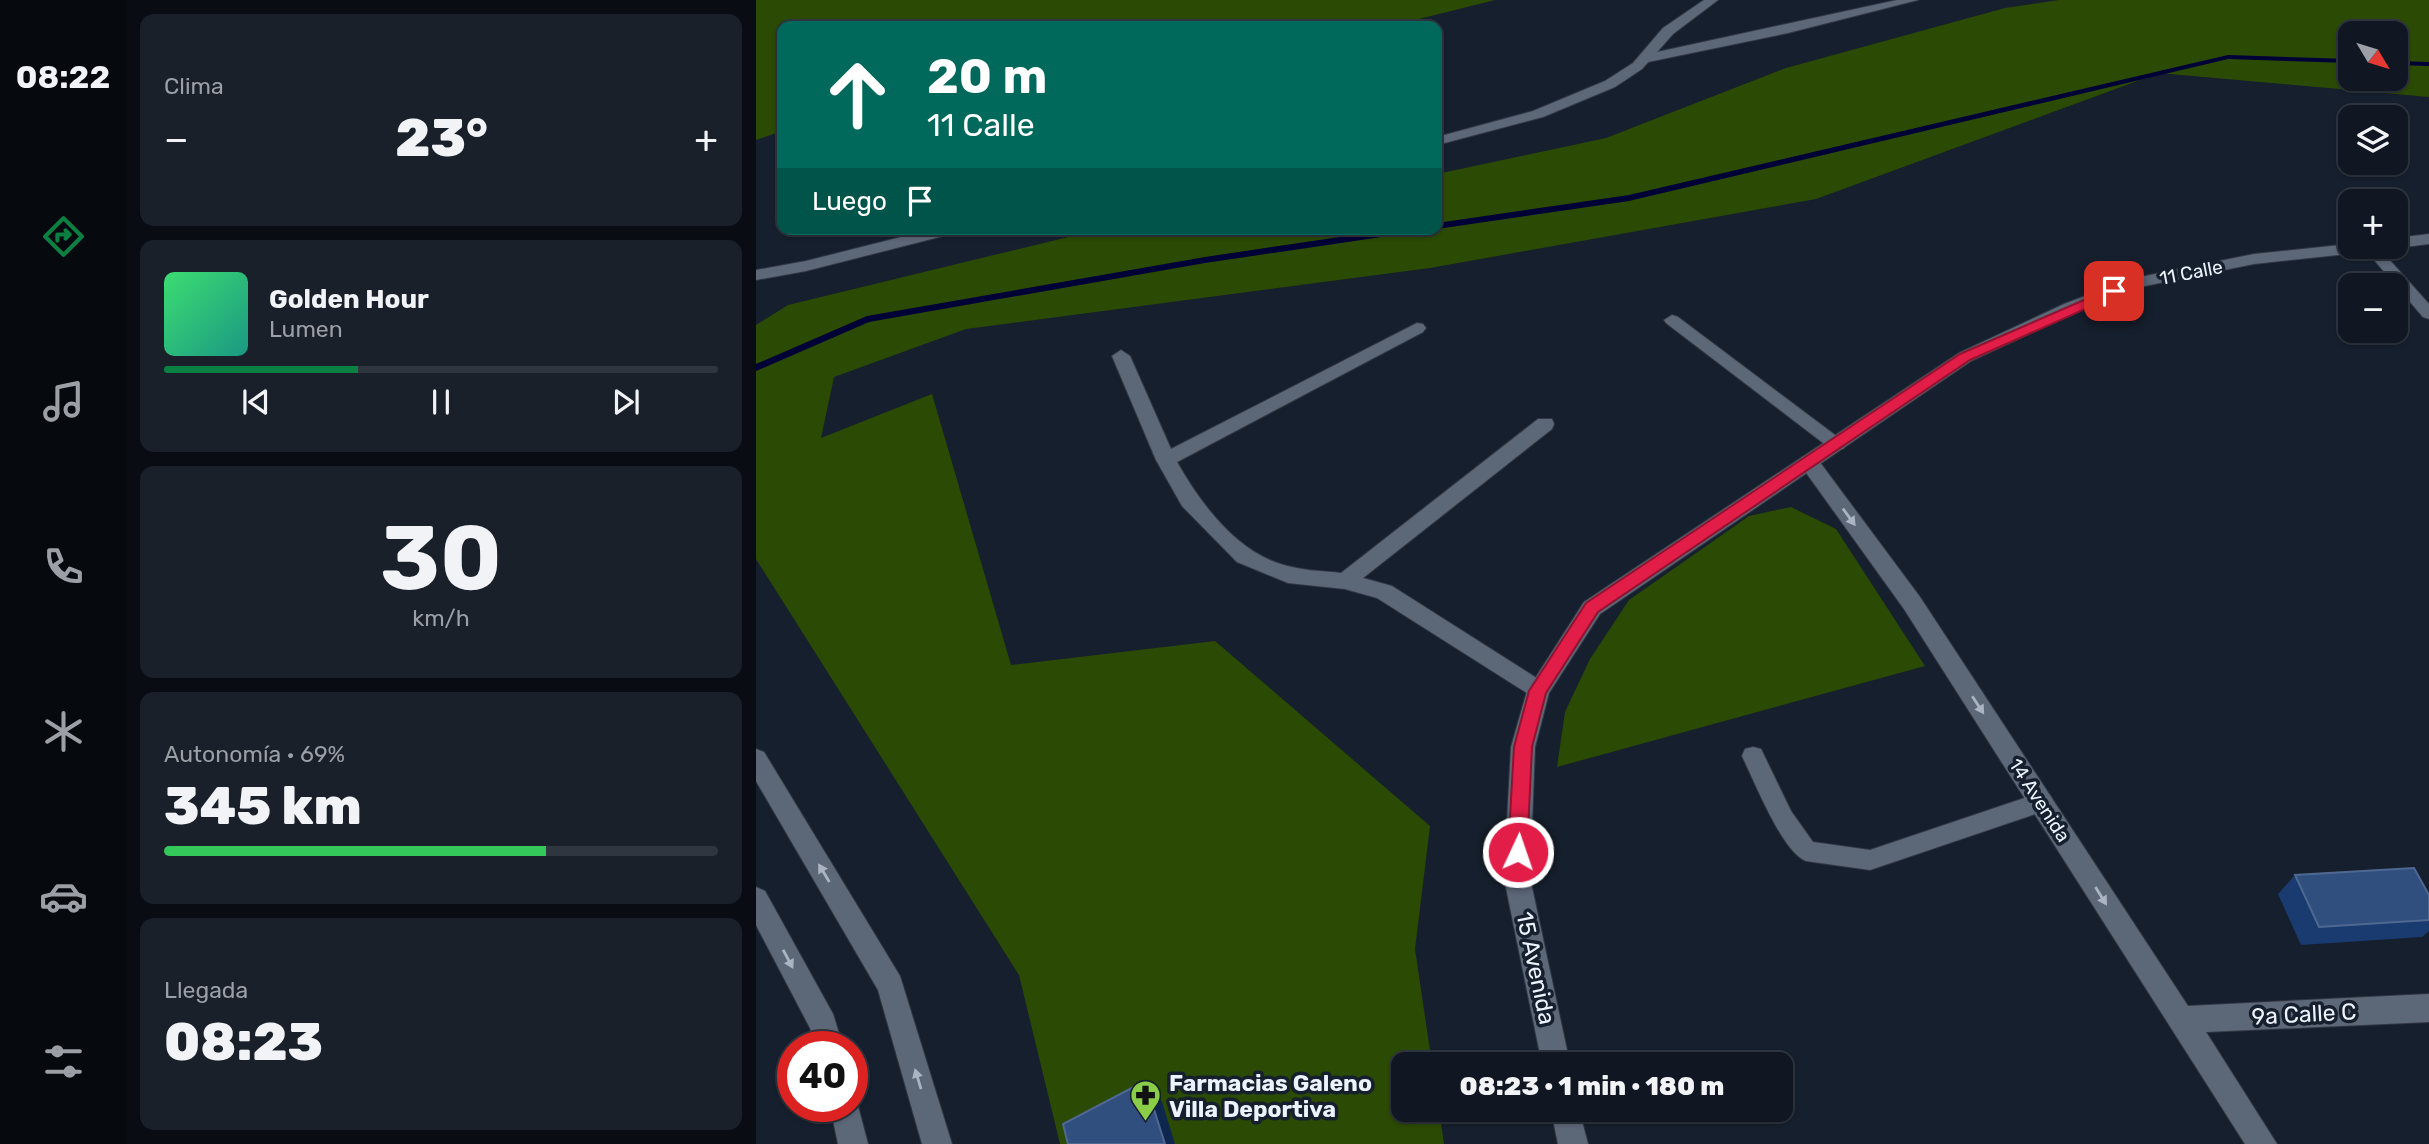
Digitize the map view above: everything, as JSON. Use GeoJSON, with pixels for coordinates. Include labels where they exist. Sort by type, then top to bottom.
{"type":"FeatureCollection","features":[{"type":"Feature","properties":{"kind":"street"},"geometry":{"type":"LineString","coordinates":[[1442,140],[1556,107],[1601,89],[1648,58],[1667,32],[1712,0]]}},
{"type":"Feature","properties":{"kind":"street"},"geometry":{"type":"LineString","coordinates":[[756,275],[927,235]]}},
{"type":"Feature","properties":{"kind":"street"},"geometry":{"type":"LineString","coordinates":[[2408,242],[2429,239]]}},
{"type":"Feature","properties":{"kind":"street","name":"11 Calle"},"geometry":{"type":"LineString","coordinates":[[1523,747],[1538,691],[1592,608],[1965,357],[2070,308],[2136,283],[2255,259],[2338,250]]}},
{"type":"Feature","properties":{"kind":"street"},"geometry":{"type":"LineString","coordinates":[[1166,460],[1417,328]]}},
{"type":"Feature","properties":{"kind":"street"},"geometry":{"type":"LineString","coordinates":[[1121,356],[1166,460],[1189,500],[1244,557],[1289,575],[1345,581],[1384,592],[1538,691]]}},
{"type":"Feature","properties":{"kind":"street"},"geometry":{"type":"LineString","coordinates":[[1345,581],[1545,424]]}},
{"type":"Feature","properties":{"kind":"street","name":"14 Avenida"},"geometry":{"type":"LineString","coordinates":[[1809,462],[1912,603],[2262,1144]]}},
{"type":"Feature","properties":{"kind":"street","name":"15 Avenida"},"geometry":{"type":"LineString","coordinates":[[1523,747],[1517,878],[1553,1052]]}},
{"type":"Feature","properties":{"kind":"street"},"geometry":{"type":"LineString","coordinates":[[756,759],[890,985],[937,1144]]}},
{"type":"Feature","properties":{"kind":"street"},"geometry":{"type":"LineString","coordinates":[[756,899],[825,1031]]}},
{"type":"Feature","properties":{"kind":"street","name":"9a Calle C"},"geometry":{"type":"LineString","coordinates":[[2180,1020],[2429,1008]]}},
{"type":"Feature","properties":{"kind":"street"},"geometry":{"type":"LineString","coordinates":[[848,1122],[853,1144]]}},
{"type":"Feature","properties":{"kind":"street"},"geometry":{"type":"LineString","coordinates":[[1568,1122],[1573,1144]]}},
{"type":"Feature","properties":{"kind":"lane"},"geometry":{"type":"LineString","coordinates":[[1648,58],[1912,0]]}},
{"type":"Feature","properties":{"kind":"lane"},"geometry":{"type":"LineString","coordinates":[[2379,259],[2429,314]]}},
{"type":"Feature","properties":{"kind":"lane"},"geometry":{"type":"LineString","coordinates":[[1672,320],[1837,445]]}},
{"type":"Feature","properties":{"kind":"lane"},"geometry":{"type":"LineString","coordinates":[[1754,756],[1783,818],[1806,850],[1870,860],[2042,802]]}},
{"type":"Feature","properties":{"kind":"green space"},"geometry":{"type":"Polygon","coordinates":[[[756,0],[1495,0],[1411,21],[777,21],[777,133],[756,140],[756,0]]]}},
{"type":"Feature","properties":{"kind":"green space"},"geometry":{"type":"Polygon","coordinates":[[[2059,0],[2429,0],[2429,97],[2362,91],[2408,91],[2408,21],[2338,21],[2338,89],[2159,73],[1816,199],[1430,268],[966,329],[834,377],[821,438],[932,394],[1011,665],[1215,641],[1430,826],[1415,949],[1430,1052],[1391,1052],[1391,1122],[1441,1122],[1444,1144],[1060,1144],[1019,975],[756,559],[756,325],[788,305],[1076,235],[1442,235],[1442,173],[1606,138],[1786,68],[2005,8],[2059,0]]]}},
{"type":"Feature","properties":{"kind":"green space"},"geometry":{"type":"Polygon","coordinates":[[[1791,507],[1836,529],[1925,666],[1557,767],[1565,712],[1590,659],[1629,600],[1749,516],[1791,507]]]}},
{"type":"Feature","properties":{"kind":"building"},"geometry":{"type":"Polygon","coordinates":[[[2414,868],[2429,895],[2429,920],[2319,927],[2295,875],[2414,868]]]}},
{"type":"Feature","properties":{"kind":"building"},"geometry":{"type":"Polygon","coordinates":[[[1145,1081],[1165,1144],[1068,1144],[1063,1124],[1145,1081]]]}},
{"type":"Feature","properties":{"kind":"waterway"},"geometry":{"type":"LineString","coordinates":[[1442,225],[1629,198],[2228,57],[2338,61]]}},
{"type":"Feature","properties":{"kind":"waterway"},"geometry":{"type":"LineString","coordinates":[[2408,63],[2429,64]]}},
{"type":"Feature","properties":{"kind":"waterway"},"geometry":{"type":"LineString","coordinates":[[756,368],[867,319],[1205,260],[1374,235]]}},
{"type":"Feature","properties":{"kind":"place","name":"Farmacias Galeno Villa Deportiva"},"geometry":{"type":"Point","coordinates":[1146,1123]}},
{"type":"Feature","properties":{"kind":"route"},"geometry":{"type":"LineString","coordinates":[[1518,852],[1523,747],[1538,691],[1592,608],[1965,357],[2070,308],[2114,291]]}}]}
